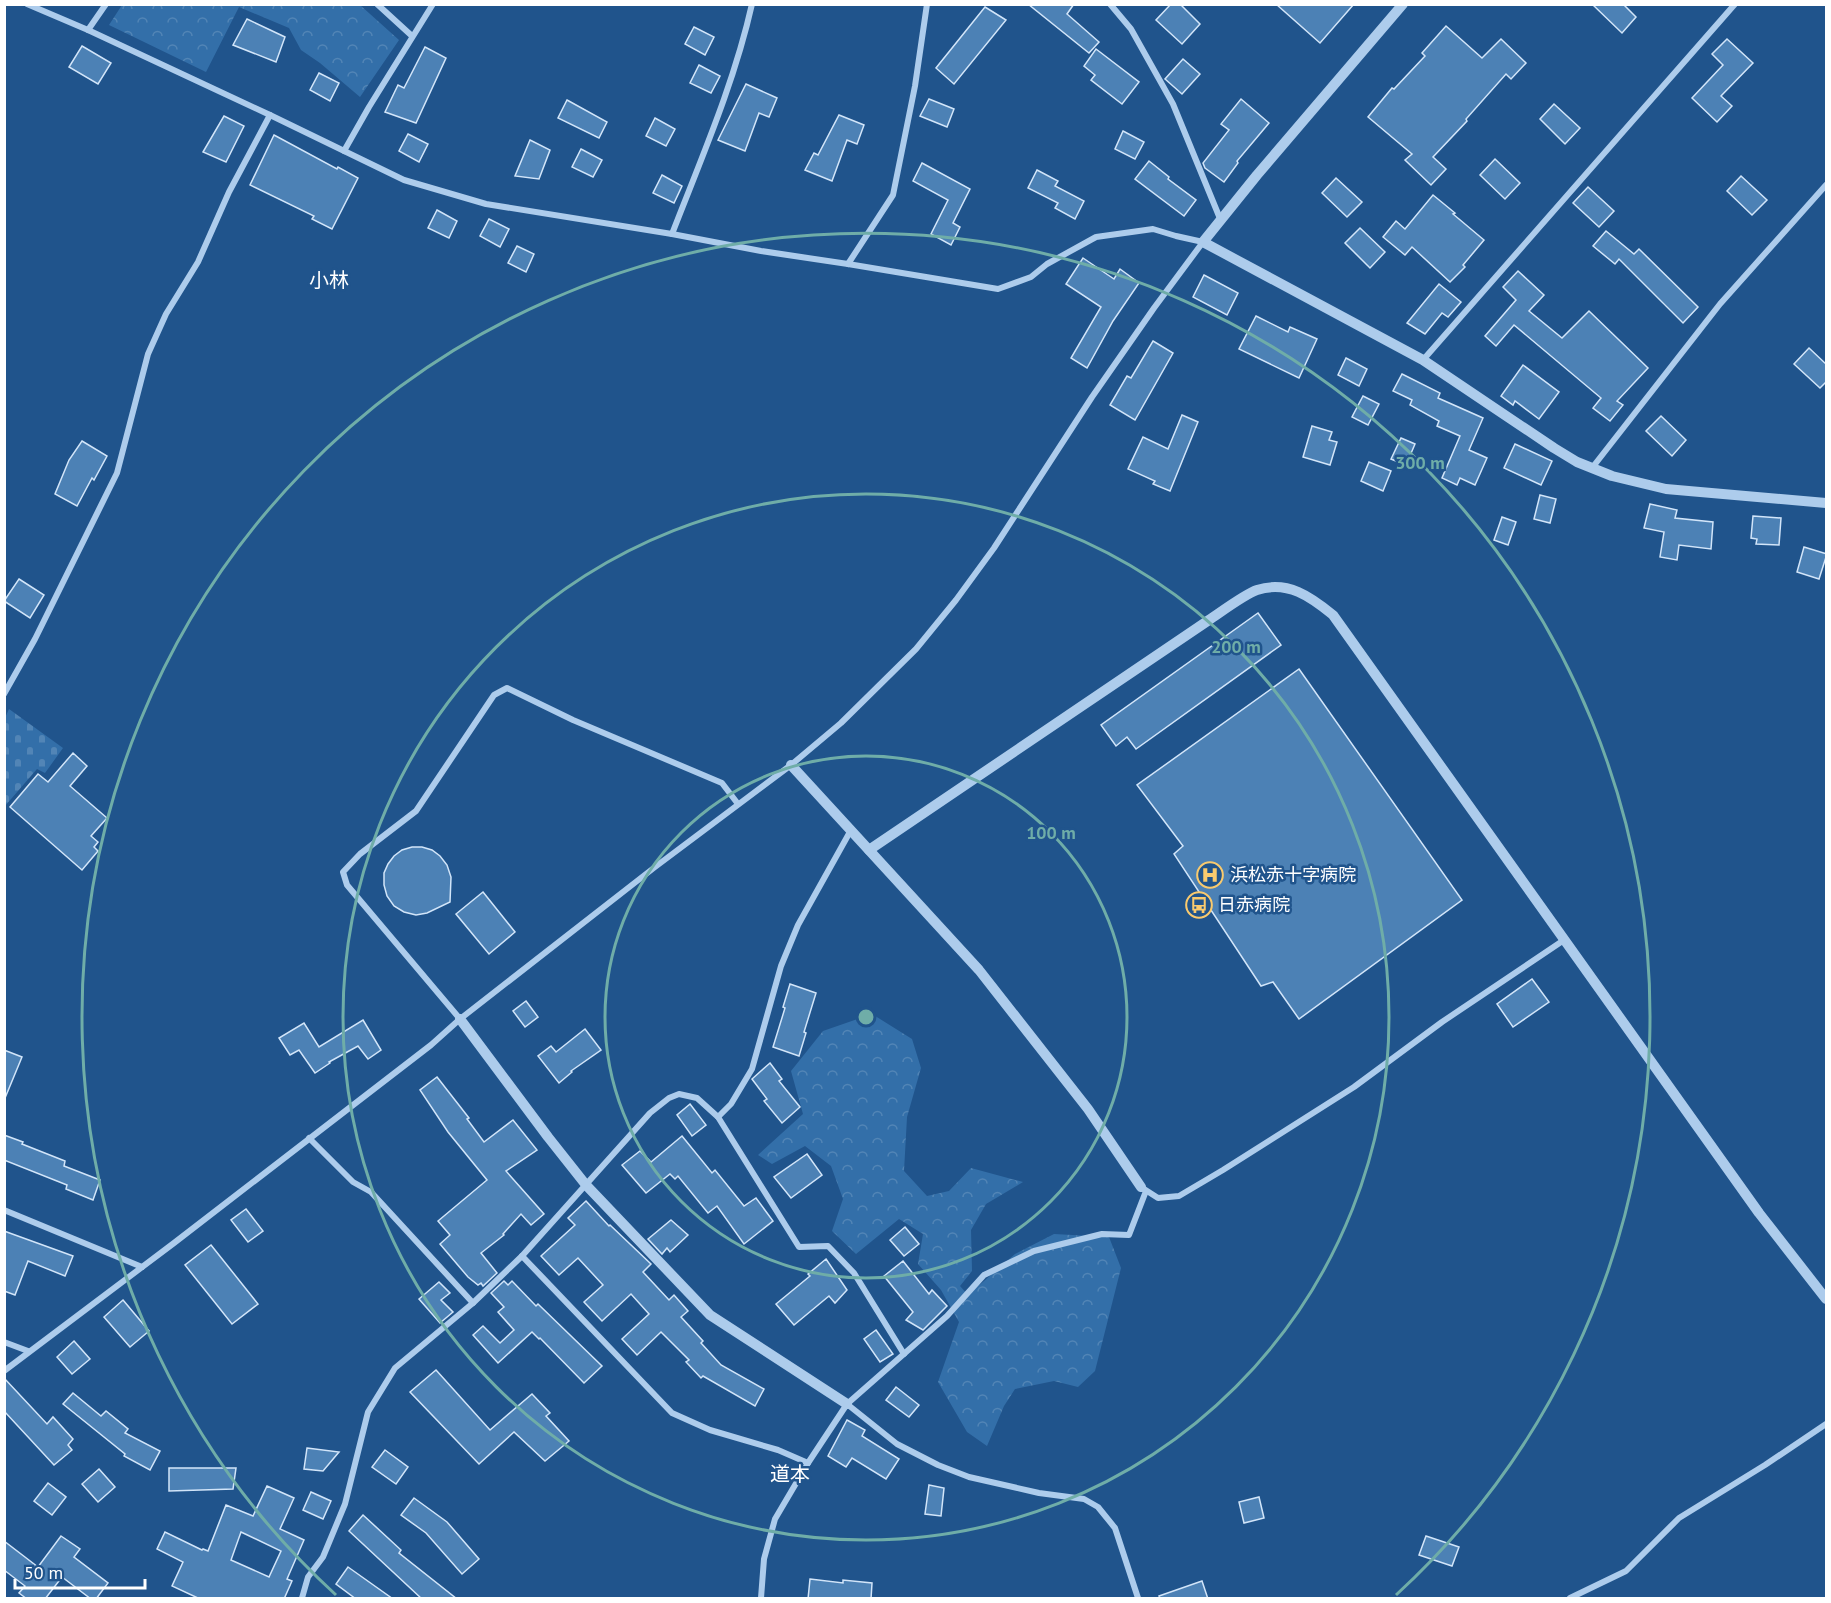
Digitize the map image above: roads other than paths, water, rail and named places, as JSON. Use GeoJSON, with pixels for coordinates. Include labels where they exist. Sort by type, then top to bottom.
{"type":"FeatureCollection","features":[{"type":"Feature","properties":{"kind":"street"},"geometry":{"type":"LineString","coordinates":[[27,4],[88,30],[404,180],[486,204],[998,289],[1031,277],[1047,264],[1096,237],[1153,228],[1203,242],[1423,360],[1577,462],[1612,476],[1666,489],[1827,503]]}},
{"type":"Feature","properties":{"kind":"street"},"geometry":{"type":"LineString","coordinates":[[88,30],[106,4]]}},
{"type":"Feature","properties":{"kind":"street"},"geometry":{"type":"LineString","coordinates":[[377,4],[412,36]]}},
{"type":"Feature","properties":{"kind":"street"},"geometry":{"type":"LineString","coordinates":[[344,151],[369,106],[433,4]]}},
{"type":"Feature","properties":{"kind":"street"},"geometry":{"type":"LineString","coordinates":[[672,234],[730,84],[752,4]]}},
{"type":"Feature","properties":{"kind":"street"},"geometry":{"type":"LineString","coordinates":[[848,264],[893,195],[915,86],[927,4]]}},
{"type":"Feature","properties":{"kind":"street"},"geometry":{"type":"LineString","coordinates":[[1110,4],[1131,29],[1173,104],[1221,221]]}},
{"type":"Feature","properties":{"kind":"street"},"geometry":{"type":"LineString","coordinates":[[4,1371],[431,1045],[460,1019],[655,867],[791,765],[841,723],[915,649],[956,600],[994,548],[1133,338],[1203,242],[1403,4]]}},
{"type":"Feature","properties":{"kind":"street"},"geometry":{"type":"LineString","coordinates":[[1423,360],[1735,4]]}},
{"type":"Feature","properties":{"kind":"street"},"geometry":{"type":"LineString","coordinates":[[4,694],[35,639],[117,473],[148,354],[162,321],[198,262],[229,192],[270,115]]}},
{"type":"Feature","properties":{"kind":"street"},"geometry":{"type":"LineString","coordinates":[[1592,468],[1720,304],[1827,185]]}},
{"type":"Feature","properties":{"kind":"street"},"geometry":{"type":"LineString","coordinates":[[869,850],[1256,590],[1273,588],[1302,592],[1333,615],[1760,1212],[1827,1299]]}},
{"type":"Feature","properties":{"kind":"street"},"geometry":{"type":"LineString","coordinates":[[738,804],[722,783],[573,720],[507,688],[494,695],[416,811],[360,854],[343,872],[347,885],[460,1019],[586,1185],[710,1315],[847,1404],[897,1444],[938,1465],[969,1477],[1084,1499],[1098,1506],[1115,1528],[1138,1599]]}},
{"type":"Feature","properties":{"kind":"street"},"geometry":{"type":"LineString","coordinates":[[791,765],[979,969],[1088,1109],[1143,1189],[1158,1198],[1179,1196],[1354,1087],[1442,1022],[1564,940]]}},
{"type":"Feature","properties":{"kind":"street"},"geometry":{"type":"LineString","coordinates":[[718,1117],[731,1104],[752,1069],[782,966],[798,926],[851,830]]}},
{"type":"Feature","properties":{"kind":"street"},"geometry":{"type":"LineString","coordinates":[[302,1599],[308,1577],[323,1557],[345,1504],[368,1412],[395,1368],[472,1303],[522,1256],[650,1113],[669,1098],[679,1094],[697,1098],[718,1117],[799,1247],[828,1246],[854,1273],[904,1354]]}},
{"type":"Feature","properties":{"kind":"street"},"geometry":{"type":"LineString","coordinates":[[309,1138],[353,1182],[371,1192],[472,1303]]}},
{"type":"Feature","properties":{"kind":"street"},"geometry":{"type":"LineString","coordinates":[[761,1599],[764,1559],[776,1520],[808,1463],[847,1404],[947,1316],[984,1275],[1034,1251],[1102,1233],[1129,1235],[1143,1189]]}},
{"type":"Feature","properties":{"kind":"street"},"geometry":{"type":"LineString","coordinates":[[4,1210],[142,1267]]}},
{"type":"Feature","properties":{"kind":"street"},"geometry":{"type":"LineString","coordinates":[[522,1256],[672,1413],[710,1430],[778,1450],[808,1463]]}},
{"type":"Feature","properties":{"kind":"street"},"geometry":{"type":"LineString","coordinates":[[4,1342],[28,1352]]}},
{"type":"Feature","properties":{"kind":"street"},"geometry":{"type":"LineString","coordinates":[[1569,1599],[1626,1571],[1679,1518],[1827,1424]]}},
{"type":"Feature","properties":{"kind":"place","name":"浜松赤十字病院"},"geometry":{"type":"Point","coordinates":[1210,875]}},
{"type":"Feature","properties":{"kind":"place","name":"日赤病院"},"geometry":{"type":"Point","coordinates":[1199,905]}},
{"type":"Feature","properties":{"kind":"district","name":"小林"},"geometry":{"type":"Point","coordinates":[329,280]}},
{"type":"Feature","properties":{"kind":"district","name":"道本"},"geometry":{"type":"Point","coordinates":[790,1474]}}]}
